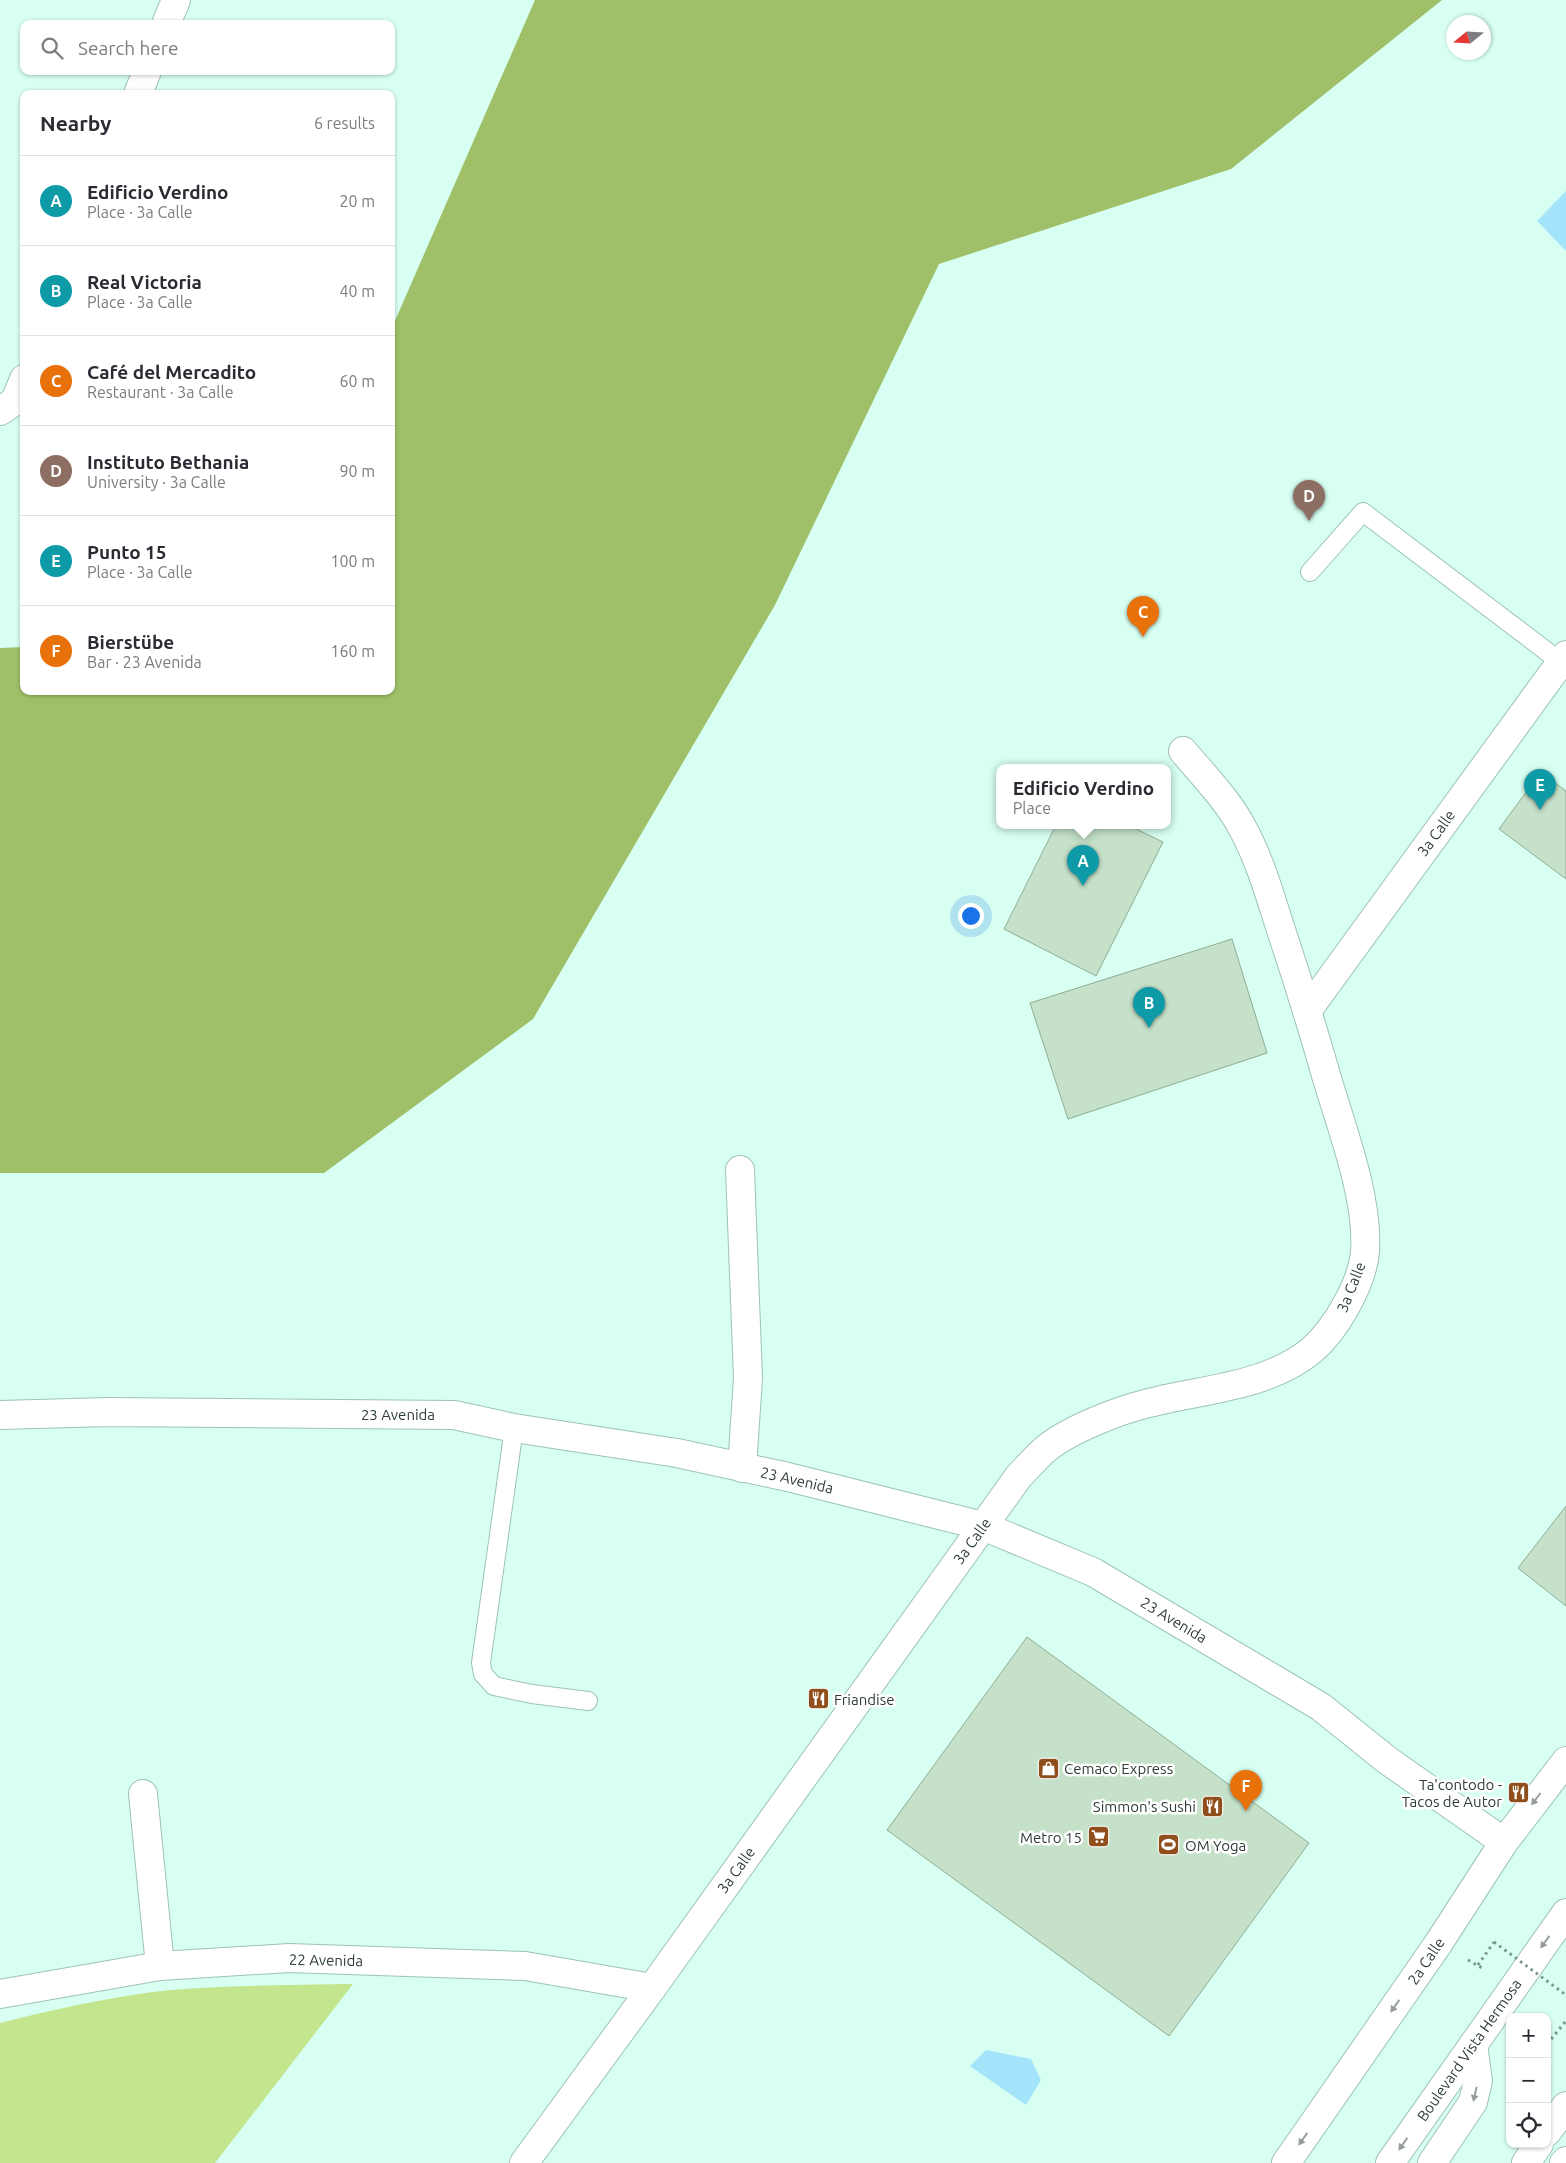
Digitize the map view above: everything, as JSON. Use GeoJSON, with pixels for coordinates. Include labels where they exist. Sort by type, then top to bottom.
{"type":"FeatureCollection","features":[{"type":"Feature","properties":{"kind":"street"},"geometry":{"type":"LineString","coordinates":[[168,20],[176,0]]}},
{"type":"Feature","properties":{"kind":"street"},"geometry":{"type":"LineString","coordinates":[[140,90],[145,75]]}},
{"type":"Feature","properties":{"kind":"street"},"geometry":{"type":"LineString","coordinates":[[0,411],[15,401],[20,389]]}},
{"type":"Feature","properties":{"kind":"street","name":"3a Calle"},"geometry":{"type":"LineString","coordinates":[[1307,1011],[1565,661]]}},
{"type":"Feature","properties":{"kind":"street","name":"3a Calle"},"geometry":{"type":"LineString","coordinates":[[524,2163],[652,1988],[1019,1476],[1048,1447],[1081,1428],[1144,1404],[1220,1388],[1259,1377],[1291,1364],[1312,1350],[1330,1331],[1345,1308],[1355,1285],[1364,1254],[1364,1223],[1348,1151],[1307,1011],[1264,877],[1243,827],[1183,751]]}},
{"type":"Feature","properties":{"kind":"street"},"geometry":{"type":"LineString","coordinates":[[740,1170],[748,1378],[742,1468]]}},
{"type":"Feature","properties":{"kind":"street","name":"23 Avenida"},"geometry":{"type":"LineString","coordinates":[[0,1415],[108,1412],[454,1415],[514,1428],[677,1453],[983,1526],[1093,1572],[1321,1707],[1387,1760],[1504,1842]]}},
{"type":"Feature","properties":{"kind":"street","name":"2a Calle"},"geometry":{"type":"LineString","coordinates":[[1286,2163],[1438,1944],[1504,1842],[1566,1761]]}},
{"type":"Feature","properties":{"kind":"street"},"geometry":{"type":"LineString","coordinates":[[143,1794],[160,1966]]}},
{"type":"Feature","properties":{"kind":"street","name":"Boulevard Vista Hermosa"},"geometry":{"type":"LineString","coordinates":[[1390,2163],[1566,1913]]}},
{"type":"Feature","properties":{"kind":"street","name":"22 Avenida"},"geometry":{"type":"LineString","coordinates":[[0,1994],[160,1966],[289,1958],[525,1966],[652,1988]]}},
{"type":"Feature","properties":{"kind":"street"},"geometry":{"type":"LineString","coordinates":[[1432,2163],[1473,2102],[1478,2081],[1473,2046]]}},
{"type":"Feature","properties":{"kind":"street"},"geometry":{"type":"LineString","coordinates":[[1551,2127],[1566,2106]]}},
{"type":"Feature","properties":{"kind":"street"},"geometry":{"type":"LineString","coordinates":[[1526,2163],[1536,2148]]}},
{"type":"Feature","properties":{"kind":"lane"},"geometry":{"type":"LineString","coordinates":[[1310,572],[1363,512],[1565,661]]}},
{"type":"Feature","properties":{"kind":"lane"},"geometry":{"type":"LineString","coordinates":[[514,1428],[481,1663],[483,1674],[494,1686],[532,1694],[588,1701]]}},
{"type":"Feature","properties":{"kind":"path"},"geometry":{"type":"LineString","coordinates":[[1478,1965],[1494,1942],[1566,1995]]}},
{"type":"Feature","properties":{"kind":"path"},"geometry":{"type":"LineString","coordinates":[[1438,1944],[1478,1965],[1510,1990]]}},
{"type":"Feature","properties":{"kind":"path"},"geometry":{"type":"LineString","coordinates":[[1551,2039],[1566,2021]]}},
{"type":"Feature","properties":{"kind":"green space"},"geometry":{"type":"Polygon","coordinates":[[[535,0],[1442,0],[1231,169],[939,264],[775,605],[533,1019],[324,1173],[0,1173],[0,648],[20,647],[20,695],[395,695],[395,321],[535,0]]]}},
{"type":"Feature","properties":{"kind":"green space"},"geometry":{"type":"Polygon","coordinates":[[[353,1984],[215,2163],[0,2163],[0,2023],[85,2004],[171,1990],[240,1986],[353,1984]]]}},
{"type":"Feature","properties":{"kind":"water"},"geometry":{"type":"Polygon","coordinates":[[[1566,191],[1566,251],[1537,221],[1566,191]]]}},
{"type":"Feature","properties":{"kind":"water"},"geometry":{"type":"Polygon","coordinates":[[[986,2050],[1031,2059],[1041,2080],[1026,2105],[970,2066],[986,2050]]]}},
{"type":"Feature","properties":{"kind":"building"},"geometry":{"type":"Polygon","coordinates":[[[1541,772],[1566,791],[1566,879],[1499,829],[1541,772]]]}},
{"type":"Feature","properties":{"kind":"building"},"geometry":{"type":"Polygon","coordinates":[[[1054,829],[1136,829],[1163,842],[1096,976],[1004,929],[1054,829]]]}},
{"type":"Feature","properties":{"kind":"building"},"geometry":{"type":"Polygon","coordinates":[[[1232,939],[1267,1053],[1068,1119],[1030,1003],[1232,939]]]}},
{"type":"Feature","properties":{"kind":"building"},"geometry":{"type":"Polygon","coordinates":[[[1566,1506],[1566,1606],[1518,1568],[1566,1506]]]}},
{"type":"Feature","properties":{"kind":"building","name":"Metro 15"},"geometry":{"type":"Polygon","coordinates":[[[1027,1637],[1309,1843],[1169,2036],[887,1830],[1027,1637]]]}},
{"type":"Feature","properties":{"kind":"place","name":"Instituto Bethania"},"geometry":{"type":"Point","coordinates":[1309,521]}},
{"type":"Feature","properties":{"kind":"place","name":"Café del Mercadito"},"geometry":{"type":"Point","coordinates":[1143,637]}},
{"type":"Feature","properties":{"kind":"place","name":"Punto 15"},"geometry":{"type":"Point","coordinates":[1540,810]}},
{"type":"Feature","properties":{"kind":"place","name":"Edificio Verdino"},"geometry":{"type":"Point","coordinates":[1083,886]}},
{"type":"Feature","properties":{"kind":"place","name":"Real Victoria"},"geometry":{"type":"Point","coordinates":[1149,1028]}},
{"type":"Feature","properties":{"kind":"place","name":"Friandise"},"geometry":{"type":"Point","coordinates":[818,1699]}},
{"type":"Feature","properties":{"kind":"place","name":"Cemaco Express"},"geometry":{"type":"Point","coordinates":[1048,1768]}},
{"type":"Feature","properties":{"kind":"place","name":"Ta'contodo - Tacos de Autor"},"geometry":{"type":"Point","coordinates":[1518,1793]}},
{"type":"Feature","properties":{"kind":"place","name":"Simmon's Sushi"},"geometry":{"type":"Point","coordinates":[1212,1806]}},
{"type":"Feature","properties":{"kind":"place","name":"Bierstübe"},"geometry":{"type":"Point","coordinates":[1246,1811]}},
{"type":"Feature","properties":{"kind":"place","name":"Metro 15"},"geometry":{"type":"Point","coordinates":[1098,1837]}},
{"type":"Feature","properties":{"kind":"place","name":"OM Yoga"},"geometry":{"type":"Point","coordinates":[1169,1845]}}]}
